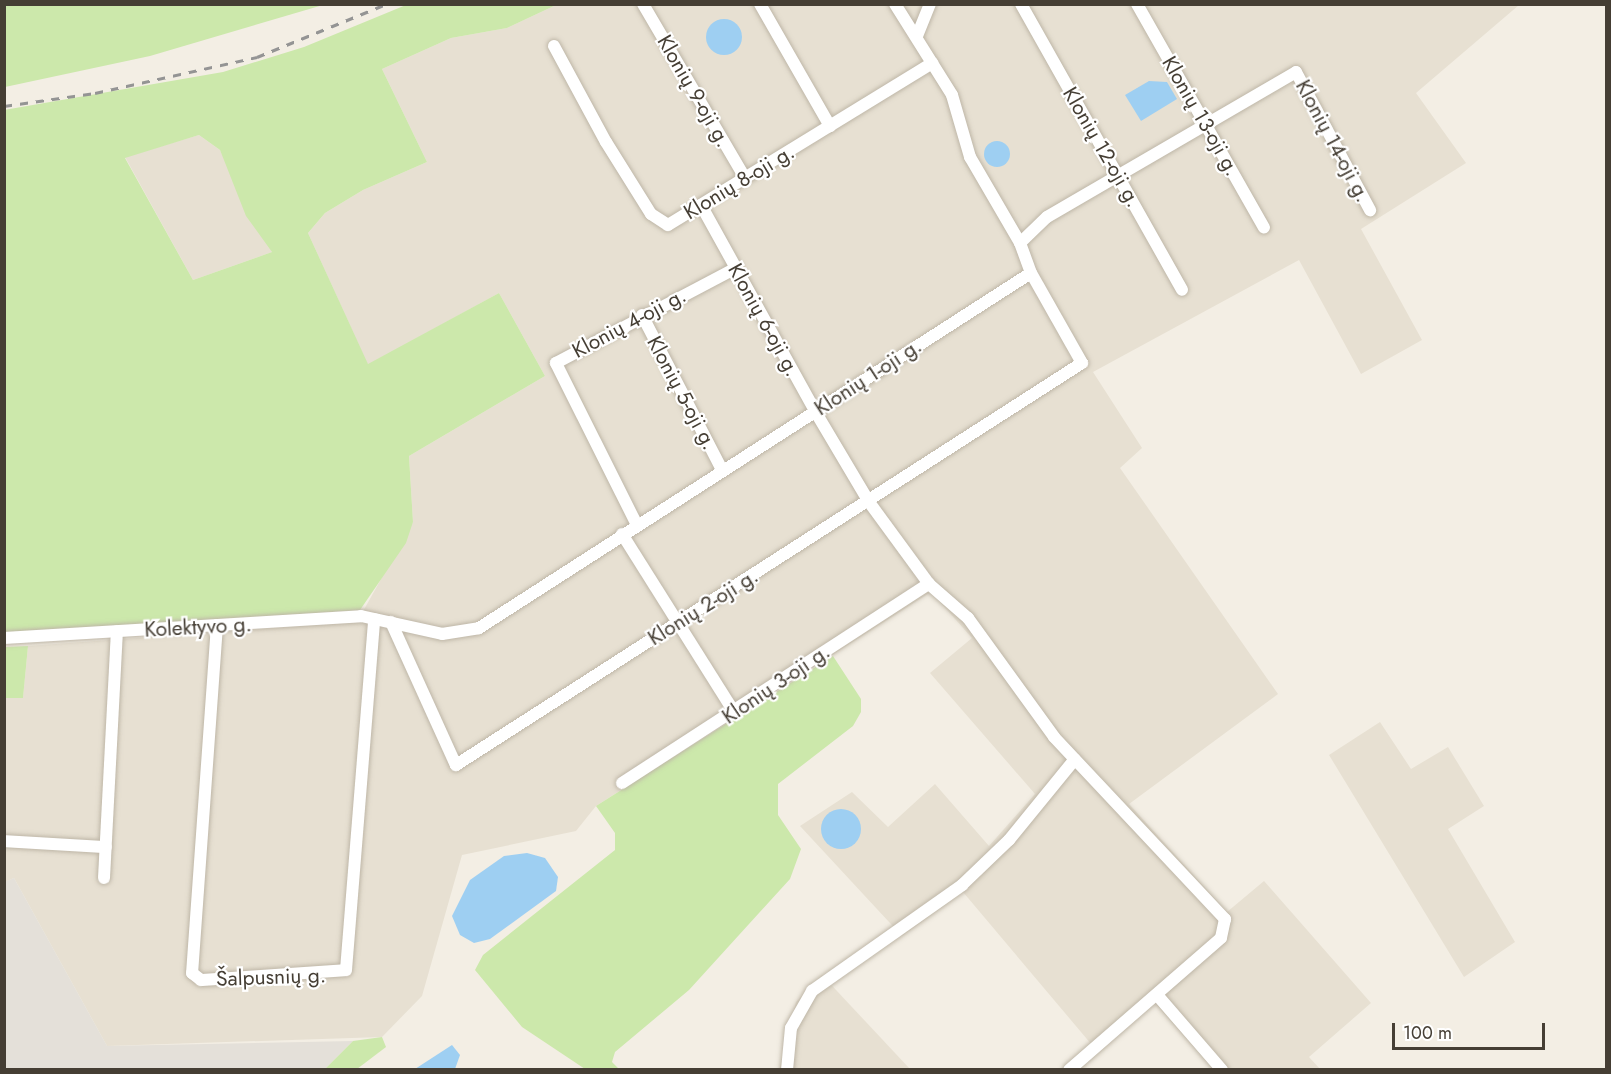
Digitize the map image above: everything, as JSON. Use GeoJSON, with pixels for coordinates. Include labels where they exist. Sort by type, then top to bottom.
{"type":"FeatureCollection","features":[{"type":"Feature","properties":{"kind":"street","name":"Klonių 9-oji g."},"geometry":{"type":"LineString","coordinates":[[643,4],[745,178]]}},
{"type":"Feature","properties":{"kind":"street"},"geometry":{"type":"LineString","coordinates":[[760,4],[830,126]]}},
{"type":"Feature","properties":{"kind":"street"},"geometry":{"type":"LineString","coordinates":[[895,4],[952,95],[974,166],[1020,243],[1031,273]]}},
{"type":"Feature","properties":{"kind":"street"},"geometry":{"type":"LineString","coordinates":[[917,36],[930,4]]}},
{"type":"Feature","properties":{"kind":"street","name":"Klonių 12-oji g."},"geometry":{"type":"LineString","coordinates":[[1021,4],[1118,172],[1182,290]]}},
{"type":"Feature","properties":{"kind":"street","name":"Klonių 13-oji g."},"geometry":{"type":"LineString","coordinates":[[1137,4],[1264,228]]}},
{"type":"Feature","properties":{"kind":"street","name":"Klonių 8-oji g."},"geometry":{"type":"LineString","coordinates":[[554,46],[606,142],[659,222],[668,225],[932,63]]}},
{"type":"Feature","properties":{"kind":"street","name":"Klonių 14-oji g."},"geometry":{"type":"LineString","coordinates":[[1205,123],[1296,72],[1371,210]]}},
{"type":"Feature","properties":{"kind":"street"},"geometry":{"type":"LineString","coordinates":[[1020,243],[1047,217],[1118,172],[1205,123]]}},
{"type":"Feature","properties":{"kind":"street","name":"Klonių 6-oji g."},"geometry":{"type":"LineString","coordinates":[[701,205],[814,411],[869,502],[929,584],[968,618],[1075,759],[1089,768],[1225,919],[1221,938],[1158,996]]}},
{"type":"Feature","properties":{"kind":"street","name":"Klonių 4-oji g."},"geometry":{"type":"LineString","coordinates":[[636,523],[556,369],[561,358],[736,268]]}},
{"type":"Feature","properties":{"kind":"street","name":"Klonių 2-oji g."},"geometry":{"type":"LineString","coordinates":[[391,622],[456,765],[869,502],[1082,363],[1031,273]]}},
{"type":"Feature","properties":{"kind":"street","name":"Klonių 1-oji g."},"geometry":{"type":"LineString","coordinates":[[391,622],[442,634],[479,627],[636,523],[1031,273]]}},
{"type":"Feature","properties":{"kind":"street","name":"Klonių 5-oji g."},"geometry":{"type":"LineString","coordinates":[[642,315],[722,470]]}},
{"type":"Feature","properties":{"kind":"street"},"geometry":{"type":"LineString","coordinates":[[622,534],[734,712]]}},
{"type":"Feature","properties":{"kind":"street","name":"Klonių 3-oji g."},"geometry":{"type":"LineString","coordinates":[[622,783],[929,584]]}},
{"type":"Feature","properties":{"kind":"street","name":"Kolektyvo g."},"geometry":{"type":"LineString","coordinates":[[4,638],[374,618],[391,622]]}},
{"type":"Feature","properties":{"kind":"street","name":"Šalpusnių g."},"geometry":{"type":"LineString","coordinates":[[217,625],[192,973],[201,980],[346,970],[374,618]]}},
{"type":"Feature","properties":{"kind":"street"},"geometry":{"type":"LineString","coordinates":[[104,879],[117,632]]}},
{"type":"Feature","properties":{"kind":"street"},"geometry":{"type":"LineString","coordinates":[[787,1070],[791,1028],[812,991],[962,885],[1009,840],[1075,759]]}},
{"type":"Feature","properties":{"kind":"street"},"geometry":{"type":"LineString","coordinates":[[4,840],[106,847]]}},
{"type":"Feature","properties":{"kind":"street"},"geometry":{"type":"LineString","coordinates":[[1069,1070],[1158,996],[1222,1070]]}},
{"type":"Feature","properties":{"kind":"shaded area"},"geometry":{"type":"Polygon","coordinates":[[[556,5],[1519,5],[1416,93],[1466,163],[1361,229],[1422,340],[1361,374],[1299,260],[1093,372],[1142,448],[1120,468],[1278,694],[1129,804],[1227,912],[1264,881],[1371,1003],[1309,1057],[1320,1069],[1213,1069],[1155,1003],[1097,1051],[963,892],[902,936],[800,826],[852,792],[888,827],[935,784],[989,846],[1035,794],[930,673],[972,638],[931,592],[596,806],[576,831],[462,855],[422,996],[382,1037],[107,1046],[14,878],[5,882],[5,698],[23,698],[28,646],[357,622],[413,522],[409,456],[545,376],[499,293],[368,365],[308,233],[325,213],[363,190],[427,162],[382,69],[451,38],[507,28],[556,5]]]}},
{"type":"Feature","properties":{"kind":"shaded area"},"geometry":{"type":"Polygon","coordinates":[[[199,135],[220,150],[272,252],[193,280],[125,157],[199,135]]]}},
{"type":"Feature","properties":{"kind":"shaded area"},"geometry":{"type":"Polygon","coordinates":[[[1380,722],[1411,769],[1448,747],[1484,806],[1448,829],[1515,942],[1464,977],[1329,755],[1380,722]]]}},
{"type":"Feature","properties":{"kind":"shaded area"},"geometry":{"type":"Polygon","coordinates":[[[14,878],[107,1046],[353,1041],[325,1069],[5,1069],[4,882],[14,878]]]}},
{"type":"Feature","properties":{"kind":"shaded area"},"geometry":{"type":"Polygon","coordinates":[[[822,975],[910,1069],[779,1070],[796,1002],[822,975]]]}},
{"type":"Feature","properties":{"kind":"green space"},"geometry":{"type":"Polygon","coordinates":[[[5,4],[323,5],[150,56],[5,87],[5,4]]]}},
{"type":"Feature","properties":{"kind":"green space"},"geometry":{"type":"Polygon","coordinates":[[[406,5],[556,5],[507,28],[451,38],[382,69],[427,162],[363,190],[325,213],[308,233],[368,364],[499,293],[545,376],[409,456],[413,522],[406,543],[360,610],[5,634],[4,110],[223,72],[304,47],[406,5]],[[199,135],[125,158],[193,280],[272,252],[246,216],[220,150],[199,135]]]}},
{"type":"Feature","properties":{"kind":"green space"},"geometry":{"type":"Polygon","coordinates":[[[28,646],[23,698],[5,698],[5,647],[28,646]]]}},
{"type":"Feature","properties":{"kind":"green space"},"geometry":{"type":"Polygon","coordinates":[[[833,656],[861,699],[861,712],[853,726],[778,784],[778,815],[801,849],[790,879],[689,990],[615,1052],[612,1062],[619,1069],[585,1069],[522,1027],[475,970],[483,955],[615,850],[615,833],[596,806],[833,656]]]}},
{"type":"Feature","properties":{"kind":"green space"},"geometry":{"type":"Polygon","coordinates":[[[382,1037],[386,1047],[357,1069],[325,1069],[353,1041],[382,1037]]]}},
{"type":"Feature","properties":{"kind":"water"},"geometry":{"type":"Polygon","coordinates":[[[724,19],[737,24],[742,37],[737,50],[724,55],[711,50],[706,37],[711,24],[724,19]]]}},
{"type":"Feature","properties":{"kind":"water"},"geometry":{"type":"Polygon","coordinates":[[[1149,81],[1167,82],[1177,99],[1141,121],[1125,95],[1149,81]]]}},
{"type":"Feature","properties":{"kind":"water"},"geometry":{"type":"Polygon","coordinates":[[[997,141],[1006,145],[1010,154],[1006,163],[997,167],[988,163],[984,154],[988,145],[997,141]]]}},
{"type":"Feature","properties":{"kind":"water"},"geometry":{"type":"Polygon","coordinates":[[[841,809],[849,810],[855,815],[860,821],[860,837],[855,843],[849,848],[841,849],[833,848],[827,843],[822,837],[821,829],[822,821],[827,815],[833,810],[841,809]]]}},
{"type":"Feature","properties":{"kind":"water"},"geometry":{"type":"Polygon","coordinates":[[[527,853],[545,858],[558,877],[556,891],[490,939],[474,943],[460,935],[452,916],[470,880],[504,856],[527,853]]]}},
{"type":"Feature","properties":{"kind":"water"},"geometry":{"type":"Polygon","coordinates":[[[452,1045],[460,1055],[455,1069],[415,1069],[452,1045]]]}},
{"type":"Feature","properties":{"kind":"railway"},"geometry":{"type":"LineString","coordinates":[[4,106],[95,93],[257,57],[386,4]]}}]}
